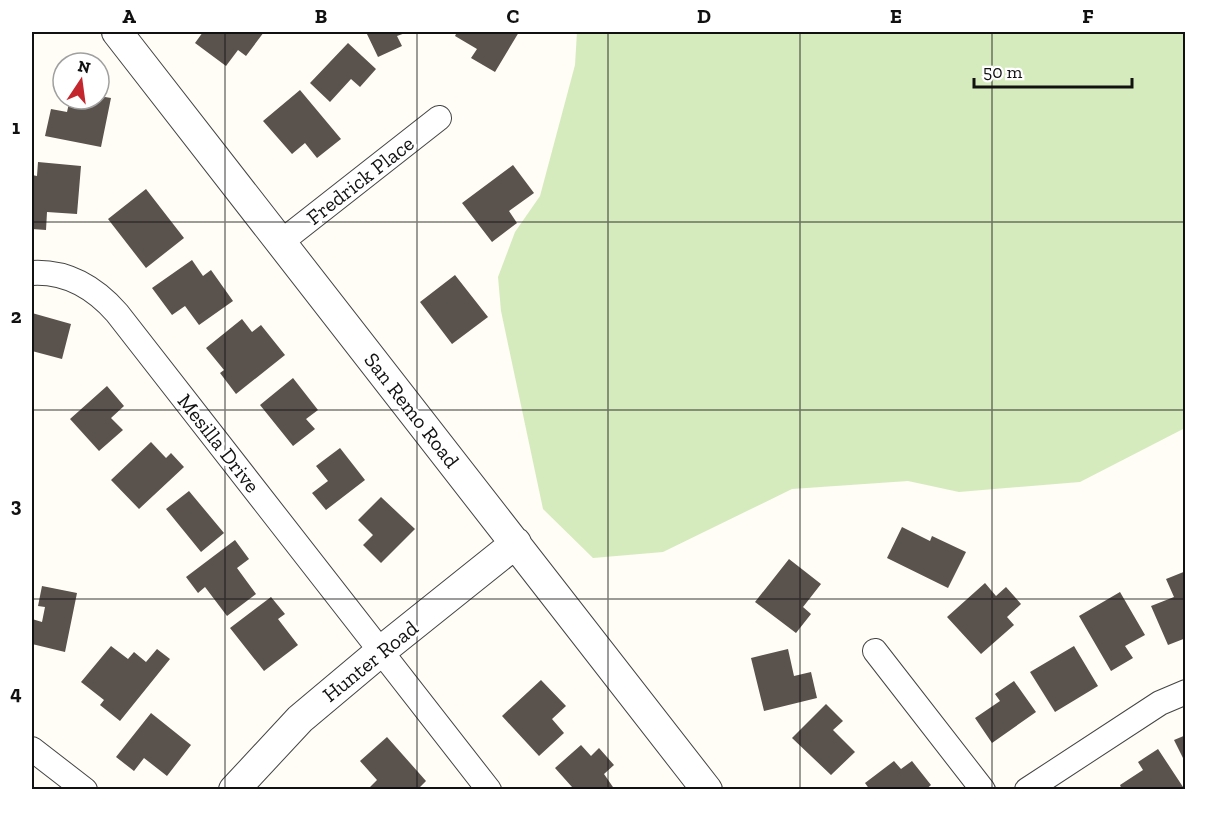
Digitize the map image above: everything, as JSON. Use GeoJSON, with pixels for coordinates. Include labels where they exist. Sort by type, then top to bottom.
{"type":"FeatureCollection","features":[{"type":"Feature","properties":{"kind":"street","name":"San Remo Road"},"geometry":{"type":"LineString","coordinates":[[126,36],[281,242],[707,789]]}},
{"type":"Feature","properties":{"kind":"street","name":"Fredrick Place"},"geometry":{"type":"LineString","coordinates":[[281,242],[438,118]]}},
{"type":"Feature","properties":{"kind":"street","name":"Mesilla Drive"},"geometry":{"type":"LineString","coordinates":[[32,273],[55,274],[73,279],[103,297],[489,789]]}},
{"type":"Feature","properties":{"kind":"street","name":"Hunter Road"},"geometry":{"type":"LineString","coordinates":[[234,789],[300,719],[516,543]]}},
{"type":"Feature","properties":{"kind":"street"},"geometry":{"type":"LineString","coordinates":[[875,651],[983,789]]}},
{"type":"Feature","properties":{"kind":"street"},"geometry":{"type":"LineString","coordinates":[[1027,789],[1160,703],[1185,692]]}},
{"type":"Feature","properties":{"kind":"street"},"geometry":{"type":"LineString","coordinates":[[32,749],[85,789]]}},
{"type":"Feature","properties":{"kind":"green space"},"geometry":{"type":"Polygon","coordinates":[[[577,32],[1185,32],[1185,428],[1080,482],[959,492],[908,481],[792,489],[663,552],[593,558],[543,509],[501,311],[498,277],[515,232],[540,196],[575,65],[577,32]]]}},
{"type":"Feature","properties":{"kind":"building"},"geometry":{"type":"Polygon","coordinates":[[[203,32],[264,32],[246,56],[238,50],[226,66],[195,43],[203,32]]]}},
{"type":"Feature","properties":{"kind":"building"},"geometry":{"type":"Polygon","coordinates":[[[366,32],[408,32],[397,36],[402,46],[378,57],[366,32]]]}},
{"type":"Feature","properties":{"kind":"building"},"geometry":{"type":"Polygon","coordinates":[[[457,32],[519,32],[495,72],[471,58],[477,49],[455,36],[457,32]]]}},
{"type":"Feature","properties":{"kind":"building"},"geometry":{"type":"Polygon","coordinates":[[[348,43],[376,69],[360,87],[351,79],[330,102],[310,83],[348,43]]]}},
{"type":"Feature","properties":{"kind":"building"},"geometry":{"type":"Polygon","coordinates":[[[300,90],[341,139],[317,158],[305,143],[292,154],[263,121],[300,90]]]}},
{"type":"Feature","properties":{"kind":"building"},"geometry":{"type":"Polygon","coordinates":[[[51,109],[51,111],[108,111],[101,147],[45,136],[51,109]]]}},
{"type":"Feature","properties":{"kind":"building"},"geometry":{"type":"Polygon","coordinates":[[[38,162],[81,166],[77,214],[47,212],[46,230],[32,229],[32,175],[37,176],[38,162]]]}},
{"type":"Feature","properties":{"kind":"building"},"geometry":{"type":"Polygon","coordinates":[[[513,165],[534,193],[509,211],[517,223],[492,242],[462,203],[513,165]]]}},
{"type":"Feature","properties":{"kind":"building"},"geometry":{"type":"Polygon","coordinates":[[[146,189],[184,238],[146,268],[108,219],[146,189]]]}},
{"type":"Feature","properties":{"kind":"building"},"geometry":{"type":"Polygon","coordinates":[[[192,260],[203,276],[211,270],[233,301],[199,325],[185,306],[172,315],[152,288],[192,260]]]}},
{"type":"Feature","properties":{"kind":"building"},"geometry":{"type":"Polygon","coordinates":[[[455,275],[488,317],[452,344],[420,302],[455,275]]]}},
{"type":"Feature","properties":{"kind":"building"},"geometry":{"type":"Polygon","coordinates":[[[32,313],[71,324],[62,359],[32,351],[32,313]]]}},
{"type":"Feature","properties":{"kind":"building"},"geometry":{"type":"Polygon","coordinates":[[[242,319],[252,332],[261,325],[285,355],[236,394],[220,373],[224,370],[206,348],[242,319]]]}},
{"type":"Feature","properties":{"kind":"building"},"geometry":{"type":"Polygon","coordinates":[[[293,378],[318,410],[306,419],[315,429],[293,446],[260,405],[293,378]]]}},
{"type":"Feature","properties":{"kind":"building"},"geometry":{"type":"Polygon","coordinates":[[[107,386],[124,406],[111,418],[123,430],[99,451],[70,419],[107,386]]]}},
{"type":"Feature","properties":{"kind":"building"},"geometry":{"type":"Polygon","coordinates":[[[151,442],[166,458],[171,453],[184,467],[139,509],[111,480],[151,442]]]}},
{"type":"Feature","properties":{"kind":"building"},"geometry":{"type":"Polygon","coordinates":[[[340,448],[365,480],[326,510],[312,493],[328,481],[316,466],[340,448]]]}},
{"type":"Feature","properties":{"kind":"building"},"geometry":{"type":"Polygon","coordinates":[[[189,491],[224,533],[201,552],[166,509],[189,491]]]}},
{"type":"Feature","properties":{"kind":"building"},"geometry":{"type":"Polygon","coordinates":[[[381,497],[415,529],[381,563],[363,545],[373,535],[358,520],[381,497]]]}},
{"type":"Feature","properties":{"kind":"building"},"geometry":{"type":"Polygon","coordinates":[[[902,527],[930,541],[932,536],[966,552],[948,588],[887,558],[902,527]]]}},
{"type":"Feature","properties":{"kind":"building"},"geometry":{"type":"Polygon","coordinates":[[[235,540],[249,559],[237,568],[256,594],[227,616],[205,587],[198,593],[186,577],[235,540]]]}},
{"type":"Feature","properties":{"kind":"building"},"geometry":{"type":"Polygon","coordinates":[[[789,559],[821,584],[803,607],[811,614],[796,633],[755,602],[789,559]]]}},
{"type":"Feature","properties":{"kind":"building"},"geometry":{"type":"Polygon","coordinates":[[[1186,571],[1186,638],[1168,645],[1151,606],[1174,597],[1166,579],[1186,571]]]}},
{"type":"Feature","properties":{"kind":"building"},"geometry":{"type":"Polygon","coordinates":[[[985,583],[996,596],[1006,587],[1021,604],[1007,617],[1014,625],[981,654],[947,617],[985,583]]]}},
{"type":"Feature","properties":{"kind":"building"},"geometry":{"type":"Polygon","coordinates":[[[42,586],[77,593],[65,652],[32,644],[32,619],[42,622],[45,607],[38,606],[42,586]]]}},
{"type":"Feature","properties":{"kind":"building"},"geometry":{"type":"Polygon","coordinates":[[[1120,592],[1145,635],[1125,646],[1133,658],[1111,671],[1079,616],[1120,592]]]}},
{"type":"Feature","properties":{"kind":"building"},"geometry":{"type":"Polygon","coordinates":[[[271,597],[285,614],[278,619],[298,645],[264,671],[230,628],[271,597]]]}},
{"type":"Feature","properties":{"kind":"building"},"geometry":{"type":"Polygon","coordinates":[[[111,646],[128,659],[134,652],[146,662],[157,649],[170,659],[120,721],[100,705],[104,700],[81,682],[111,646]]]}},
{"type":"Feature","properties":{"kind":"building"},"geometry":{"type":"Polygon","coordinates":[[[1074,646],[1098,686],[1055,712],[1030,672],[1074,646]]]}},
{"type":"Feature","properties":{"kind":"building"},"geometry":{"type":"Polygon","coordinates":[[[788,649],[794,676],[811,672],[817,698],[764,711],[751,658],[788,649]]]}},
{"type":"Feature","properties":{"kind":"building"},"geometry":{"type":"Polygon","coordinates":[[[541,680],[566,706],[552,719],[564,733],[539,756],[502,716],[541,680]]]}},
{"type":"Feature","properties":{"kind":"building"},"geometry":{"type":"Polygon","coordinates":[[[1014,681],[1036,712],[992,743],[975,718],[1000,701],[995,694],[1014,681]]]}},
{"type":"Feature","properties":{"kind":"building"},"geometry":{"type":"Polygon","coordinates":[[[826,704],[843,721],[833,730],[855,752],[831,775],[792,738],[826,704]]]}},
{"type":"Feature","properties":{"kind":"building"},"geometry":{"type":"Polygon","coordinates":[[[151,713],[191,745],[167,776],[144,758],[134,771],[116,757],[151,713]]]}},
{"type":"Feature","properties":{"kind":"building"},"geometry":{"type":"Polygon","coordinates":[[[1186,735],[1186,764],[1174,740],[1186,735]]]}},
{"type":"Feature","properties":{"kind":"building"},"geometry":{"type":"Polygon","coordinates":[[[387,737],[426,781],[417,790],[367,790],[377,780],[360,761],[387,737]]]}},
{"type":"Feature","properties":{"kind":"building"},"geometry":{"type":"Polygon","coordinates":[[[581,745],[591,756],[599,748],[614,765],[604,774],[615,790],[569,790],[572,787],[555,768],[581,745]]]}},
{"type":"Feature","properties":{"kind":"building"},"geometry":{"type":"Polygon","coordinates":[[[1158,749],[1185,790],[1122,790],[1120,785],[1143,770],[1138,762],[1158,749]]]}},
{"type":"Feature","properties":{"kind":"building"},"geometry":{"type":"Polygon","coordinates":[[[894,761],[901,769],[912,761],[931,785],[925,790],[870,790],[865,783],[894,761]]]}}]}
